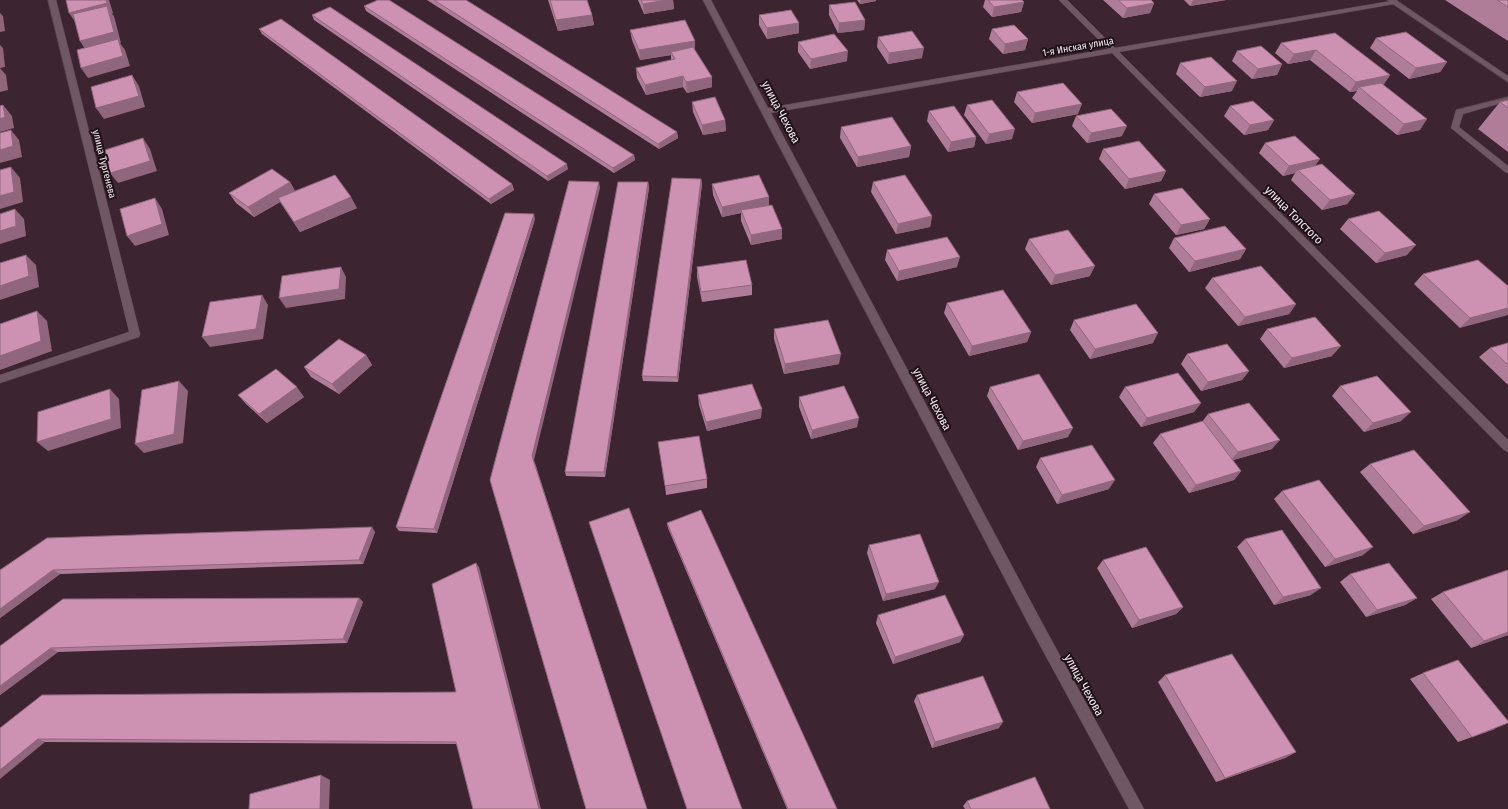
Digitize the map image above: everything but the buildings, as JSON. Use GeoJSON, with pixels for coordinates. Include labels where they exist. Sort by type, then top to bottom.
{"type":"FeatureCollection","features":[{"type":"Feature","properties":{"kind":"street","name":"улица Тургенева"},"geometry":{"type":"LineString","coordinates":[[0,379],[136,334],[52,0]]}},
{"type":"Feature","properties":{"kind":"street","name":"улица Чехова"},"geometry":{"type":"LineString","coordinates":[[707,0],[1035,623],[1136,809]]}},
{"type":"Feature","properties":{"kind":"street","name":"улица Толстого"},"geometry":{"type":"LineString","coordinates":[[1063,0],[1508,447]]}},
{"type":"Feature","properties":{"kind":"street","name":"1-я Инская улица"},"geometry":{"type":"LineString","coordinates":[[766,111],[1392,1]]}},
{"type":"Feature","properties":{"kind":"street"},"geometry":{"type":"LineString","coordinates":[[1392,1],[1508,80]]}},
{"type":"Feature","properties":{"kind":"street"},"geometry":{"type":"LineString","coordinates":[[1508,99],[1458,112],[1454,128],[1508,170]]}}]}
